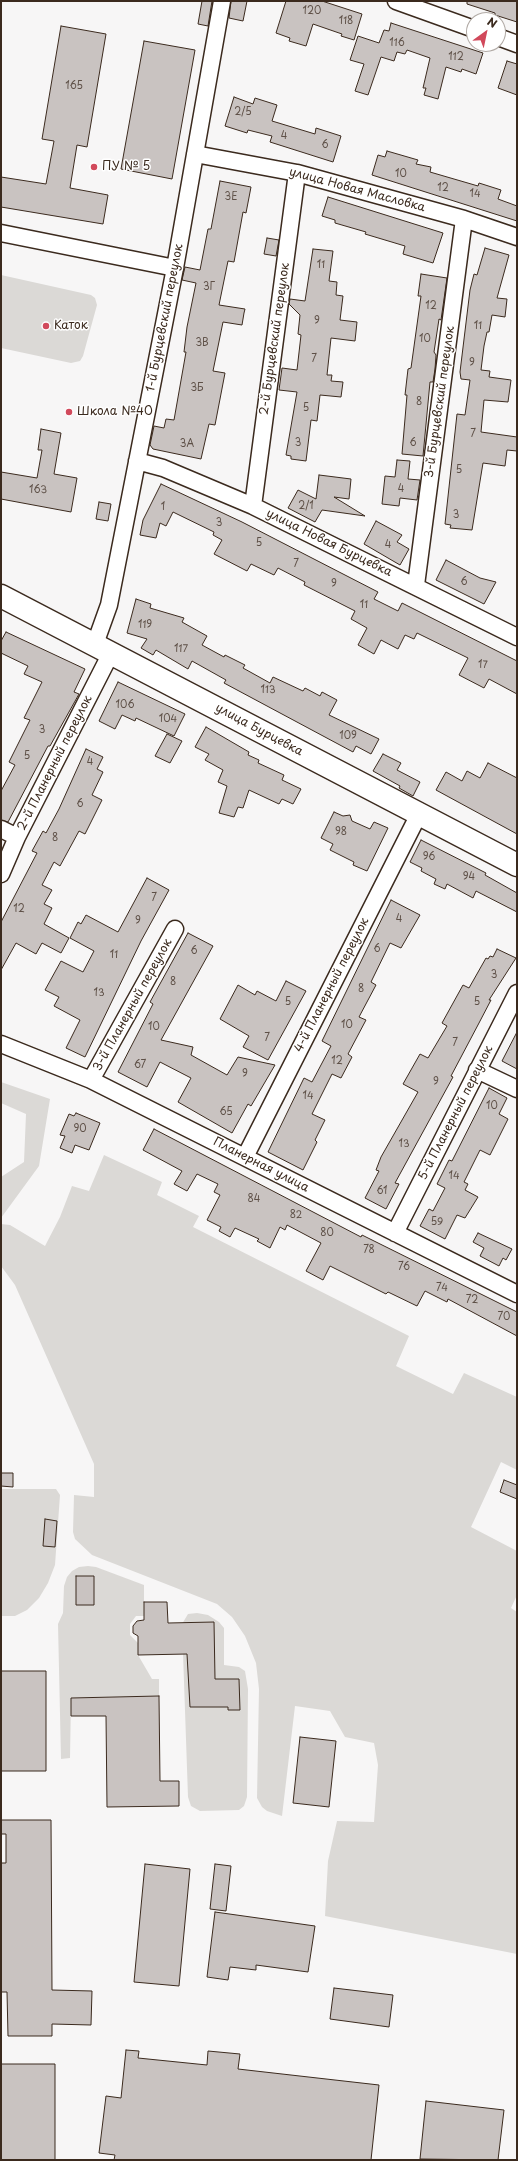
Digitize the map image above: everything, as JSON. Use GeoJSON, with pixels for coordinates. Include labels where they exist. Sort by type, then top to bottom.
{"type":"FeatureCollection","features":[{"type":"Feature","properties":{"kind":"street","name":"1-й Бурцевский переулок"},"geometry":{"type":"LineString","coordinates":[[103,648],[109,605],[176,268],[222,1]]}},
{"type":"Feature","properties":{"kind":"street"},"geometry":{"type":"LineString","coordinates":[[396,1],[466,25]]}},
{"type":"Feature","properties":{"kind":"street"},"geometry":{"type":"LineString","coordinates":[[506,40],[517,44]]}},
{"type":"Feature","properties":{"kind":"street","name":"улица Новая Масловка"},"geometry":{"type":"LineString","coordinates":[[195,154],[297,173],[464,219],[517,237]]}},
{"type":"Feature","properties":{"kind":"street","name":"2-й Бурцевский переулок"},"geometry":{"type":"LineString","coordinates":[[253,506],[297,173]]}},
{"type":"Feature","properties":{"kind":"street","name":"3-й Бурцевский переулок"},"geometry":{"type":"LineString","coordinates":[[416,585],[464,219]]}},
{"type":"Feature","properties":{"kind":"street"},"geometry":{"type":"LineString","coordinates":[[1,233],[176,268]]}},
{"type":"Feature","properties":{"kind":"street","name":"улица Новая Бурцевка"},"geometry":{"type":"LineString","coordinates":[[137,461],[163,468],[253,506],[416,585],[517,637]]}},
{"type":"Feature","properties":{"kind":"street","name":"улица Бурцевка"},"geometry":{"type":"LineString","coordinates":[[1,596],[517,865]]}},
{"type":"Feature","properties":{"kind":"street","name":"2-й Планерный переулок"},"geometry":{"type":"LineString","coordinates":[[1,874],[103,648]]}},
{"type":"Feature","properties":{"kind":"street","name":"4-й Планерный переулок"},"geometry":{"type":"LineString","coordinates":[[245,1157],[418,814]]}},
{"type":"Feature","properties":{"kind":"street"},"geometry":{"type":"LineString","coordinates":[[1,829],[17,837]]}},
{"type":"Feature","properties":{"kind":"street","name":"3-й Планерный переулок"},"geometry":{"type":"LineString","coordinates":[[91,1080],[175,929]]}},
{"type":"Feature","properties":{"kind":"street","name":"5-й Планерный переулок"},"geometry":{"type":"LineString","coordinates":[[395,1233],[517,993]]}},
{"type":"Feature","properties":{"kind":"street","name":"Планерная улица"},"geometry":{"type":"LineString","coordinates":[[1,1044],[91,1080],[517,1294]]}},
{"type":"Feature","properties":{"kind":"street"},"geometry":{"type":"LineString","coordinates":[[477,1070],[517,1089]]}},
{"type":"Feature","properties":{"kind":"shaded area","name":"Каток"},"geometry":{"type":"Polygon","coordinates":[[[1,275],[91,295],[95,298],[97,305],[83,356],[80,361],[71,363],[1,348],[1,275]]]}},
{"type":"Feature","properties":{"kind":"shaded area"},"geometry":{"type":"Polygon","coordinates":[[[1,1082],[50,1099],[39,1166],[1,1218],[1,1177],[24,1162],[26,1114],[1,1103],[1,1082]]]}},
{"type":"Feature","properties":{"kind":"shaded area"},"geometry":{"type":"Polygon","coordinates":[[[104,1155],[162,1182],[157,1195],[199,1216],[193,1227],[409,1336],[396,1366],[453,1394],[464,1373],[517,1397],[517,1470],[501,1462],[471,1527],[517,1551],[517,1595],[511,1608],[517,1612],[517,1954],[325,1916],[328,1861],[337,1821],[374,1822],[378,1765],[374,1743],[345,1737],[330,1711],[295,1706],[282,1816],[267,1811],[262,1807],[257,1798],[259,1689],[256,1663],[245,1636],[232,1617],[217,1604],[92,1555],[75,1539],[73,1532],[74,1495],[94,1497],[94,1464],[15,1285],[1,1266],[1,1224],[10,1225],[45,1246],[60,1217],[72,1186],[89,1191],[104,1155]]]}},
{"type":"Feature","properties":{"kind":"shaded area"},"geometry":{"type":"Polygon","coordinates":[[[1,1489],[56,1489],[60,1495],[55,1565],[48,1583],[39,1598],[27,1610],[15,1616],[1,1616],[1,1489]]]}},
{"type":"Feature","properties":{"kind":"shaded area"},"geometry":{"type":"Polygon","coordinates":[[[79,1567],[96,1567],[144,1585],[144,1616],[136,1616],[130,1624],[130,1635],[138,1643],[138,1655],[152,1679],[159,1679],[159,1696],[71,1698],[70,1758],[61,1759],[58,1624],[63,1613],[64,1586],[67,1577],[72,1571],[79,1567]]]}},
{"type":"Feature","properties":{"kind":"shaded area"},"geometry":{"type":"Polygon","coordinates":[[[197,1613],[208,1615],[219,1622],[224,1628],[224,1665],[239,1667],[245,1671],[248,1689],[247,1797],[244,1806],[239,1810],[200,1811],[191,1806],[188,1797],[182,1624],[188,1614],[197,1613]]]}},
{"type":"Feature","properties":{"kind":"building"},"geometry":{"type":"Polygon","coordinates":[[[202,1],[212,1],[208,26],[198,24],[202,1]]]}},
{"type":"Feature","properties":{"kind":"building"},"geometry":{"type":"Polygon","coordinates":[[[231,1],[247,1],[243,21],[229,18],[231,1]]]}},
{"type":"Feature","properties":{"kind":"building"},"geometry":{"type":"Polygon","coordinates":[[[286,1],[322,1],[362,14],[354,40],[341,36],[342,34],[313,24],[306,46],[289,41],[290,38],[276,33],[286,1]]]}},
{"type":"Feature","properties":{"kind":"building"},"geometry":{"type":"Polygon","coordinates":[[[467,1],[517,1],[517,22],[506,18],[506,12],[492,12],[467,4],[467,1]]]}},
{"type":"Feature","properties":{"kind":"building"},"geometry":{"type":"Polygon","coordinates":[[[391,23],[466,47],[466,52],[483,53],[476,74],[462,69],[461,72],[446,67],[438,99],[424,95],[426,88],[423,88],[430,58],[407,50],[405,54],[397,52],[394,61],[381,57],[368,95],[355,91],[364,64],[350,60],[358,36],[379,43],[384,30],[389,31],[391,23]]]}},
{"type":"Feature","properties":{"kind":"building"},"geometry":{"type":"Polygon","coordinates":[[[61,26],[106,34],[87,147],[77,145],[70,188],[108,195],[103,224],[1,207],[1,177],[46,184],[54,141],[42,139],[61,26]]]}},
{"type":"Feature","properties":{"kind":"building"},"geometry":{"type":"Polygon","coordinates":[[[144,41],[195,50],[172,179],[121,169],[144,41]]]}},
{"type":"Feature","properties":{"kind":"building"},"geometry":{"type":"Polygon","coordinates":[[[507,61],[517,64],[517,95],[498,88],[507,61]]]}},
{"type":"Feature","properties":{"kind":"building"},"geometry":{"type":"Polygon","coordinates":[[[234,97],[253,104],[255,98],[277,105],[272,121],[315,134],[316,128],[341,136],[333,162],[270,142],[272,136],[248,130],[247,133],[225,126],[234,97]]]}},
{"type":"Feature","properties":{"kind":"building"},"geometry":{"type":"Polygon","coordinates":[[[387,151],[418,160],[416,164],[431,167],[430,172],[478,186],[479,183],[501,190],[498,199],[517,206],[517,221],[372,175],[378,155],[385,157],[387,151]]]}},
{"type":"Feature","properties":{"kind":"building"},"geometry":{"type":"Polygon","coordinates":[[[220,181],[251,187],[246,213],[243,212],[234,262],[228,261],[219,305],[245,309],[242,325],[223,322],[213,371],[225,373],[215,425],[209,424],[201,459],[153,449],[150,445],[154,426],[164,428],[166,419],[174,420],[186,352],[184,352],[187,327],[196,283],[182,280],[185,267],[200,270],[208,229],[211,229],[220,181]]]}},
{"type":"Feature","properties":{"kind":"building"},"geometry":{"type":"Polygon","coordinates":[[[328,197],[443,233],[433,263],[403,254],[405,246],[365,234],[366,232],[335,223],[335,220],[322,216],[328,197]]]}},
{"type":"Feature","properties":{"kind":"building"},"geometry":{"type":"Polygon","coordinates":[[[267,238],[279,240],[276,256],[264,254],[267,238]]]}},
{"type":"Feature","properties":{"kind":"building"},"geometry":{"type":"Polygon","coordinates":[[[485,248],[509,255],[497,298],[507,299],[505,317],[492,315],[489,332],[487,332],[484,346],[481,370],[490,371],[489,377],[511,380],[508,402],[484,400],[481,432],[517,437],[517,451],[507,450],[505,466],[483,463],[472,530],[450,528],[451,525],[445,524],[457,414],[465,415],[470,380],[461,379],[460,372],[470,290],[474,274],[477,275],[485,248]]]}},
{"type":"Feature","properties":{"kind":"building"},"geometry":{"type":"Polygon","coordinates":[[[313,249],[333,251],[329,281],[337,282],[336,295],[343,296],[340,320],[357,322],[355,341],[331,338],[327,375],[332,375],[331,381],[343,382],[341,397],[320,395],[317,421],[311,420],[306,461],[291,459],[291,456],[286,455],[297,392],[279,390],[282,368],[297,370],[301,335],[298,334],[300,315],[289,304],[290,299],[305,301],[313,249]]]}},
{"type":"Feature","properties":{"kind":"building"},"geometry":{"type":"Polygon","coordinates":[[[421,274],[447,278],[441,320],[439,319],[434,352],[436,355],[435,369],[433,382],[430,382],[423,456],[402,454],[407,395],[405,395],[408,369],[411,368],[421,296],[418,296],[421,274]]]}},
{"type":"Feature","properties":{"kind":"building"},"geometry":{"type":"Polygon","coordinates":[[[41,429],[61,433],[54,474],[77,478],[71,512],[1,499],[1,472],[37,478],[42,450],[38,450],[41,429]]]}},
{"type":"Feature","properties":{"kind":"building"},"geometry":{"type":"Polygon","coordinates":[[[397,460],[410,461],[408,479],[420,480],[417,500],[400,498],[399,506],[382,504],[385,476],[395,477],[397,460]]]}},
{"type":"Feature","properties":{"kind":"building"},"geometry":{"type":"Polygon","coordinates":[[[319,475],[351,479],[349,499],[334,497],[365,516],[322,510],[315,522],[288,508],[298,490],[316,499],[319,475]]]}},
{"type":"Feature","properties":{"kind":"building"},"geometry":{"type":"Polygon","coordinates":[[[161,484],[242,522],[378,592],[374,599],[398,611],[402,603],[517,661],[517,694],[489,679],[484,688],[459,675],[468,658],[417,633],[414,639],[405,635],[398,649],[381,640],[374,654],[358,645],[367,628],[351,619],[355,611],[304,585],[305,582],[278,568],[274,575],[251,564],[247,571],[214,554],[222,540],[213,535],[214,532],[173,512],[166,526],[160,523],[156,538],[140,535],[143,520],[161,484]]]}},
{"type":"Feature","properties":{"kind":"building"},"geometry":{"type":"Polygon","coordinates":[[[99,502],[111,504],[108,521],[96,519],[99,502]]]}},
{"type":"Feature","properties":{"kind":"building"},"geometry":{"type":"Polygon","coordinates":[[[376,521],[402,535],[397,542],[409,549],[400,565],[364,544],[376,521]]]}},
{"type":"Feature","properties":{"kind":"building"},"geometry":{"type":"Polygon","coordinates":[[[446,560],[480,578],[496,582],[484,604],[436,580],[446,560]]]}},
{"type":"Feature","properties":{"kind":"building"},"geometry":{"type":"Polygon","coordinates":[[[136,599],[151,604],[150,608],[184,618],[182,622],[207,636],[202,645],[224,657],[225,655],[245,665],[243,668],[270,683],[273,677],[303,691],[305,688],[320,696],[322,692],[337,700],[329,715],[379,739],[371,754],[356,746],[353,752],[224,683],[226,680],[192,661],[188,669],[156,650],[153,655],[141,648],[147,639],[127,633],[136,599]]]}},
{"type":"Feature","properties":{"kind":"building"},"geometry":{"type":"Polygon","coordinates":[[[6,632],[85,669],[74,692],[79,694],[50,746],[48,746],[8,822],[1,820],[1,791],[15,765],[9,762],[30,720],[24,718],[42,682],[24,674],[28,666],[1,653],[1,641],[6,632]]]}},
{"type":"Feature","properties":{"kind":"building"},"geometry":{"type":"Polygon","coordinates":[[[118,682],[185,714],[174,736],[136,718],[135,721],[122,715],[115,729],[99,721],[118,682]]]}},
{"type":"Feature","properties":{"kind":"building"},"geometry":{"type":"Polygon","coordinates":[[[206,727],[249,752],[248,755],[259,760],[258,763],[284,775],[282,780],[301,789],[293,804],[282,799],[279,804],[249,790],[243,808],[238,807],[234,817],[219,813],[227,786],[218,782],[223,770],[205,760],[209,754],[195,747],[206,727]]]}},
{"type":"Feature","properties":{"kind":"building"},"geometry":{"type":"Polygon","coordinates":[[[167,734],[182,741],[170,763],[155,756],[167,734]]]}},
{"type":"Feature","properties":{"kind":"building"},"geometry":{"type":"Polygon","coordinates":[[[86,749],[103,757],[97,769],[103,772],[92,795],[102,800],[85,834],[79,831],[60,866],[54,862],[42,885],[52,890],[44,904],[52,908],[44,924],[69,938],[61,953],[42,943],[36,954],[16,943],[1,970],[1,922],[37,853],[32,851],[43,831],[46,833],[59,809],[86,749]]]}},
{"type":"Feature","properties":{"kind":"building"},"geometry":{"type":"Polygon","coordinates":[[[383,754],[401,763],[397,770],[420,782],[413,796],[399,788],[400,786],[373,771],[383,754]]]}},
{"type":"Feature","properties":{"kind":"building"},"geometry":{"type":"Polygon","coordinates":[[[488,763],[517,778],[517,834],[436,790],[446,772],[462,781],[467,771],[480,778],[488,763]]]}},
{"type":"Feature","properties":{"kind":"building"},"geometry":{"type":"Polygon","coordinates":[[[334,812],[343,816],[350,815],[352,821],[370,829],[374,822],[388,828],[367,871],[353,865],[354,862],[330,850],[333,844],[321,838],[334,812]]]}},
{"type":"Feature","properties":{"kind":"building"},"geometry":{"type":"Polygon","coordinates":[[[421,840],[486,873],[485,875],[517,893],[517,912],[476,891],[473,898],[447,884],[445,889],[434,884],[436,879],[421,871],[422,868],[410,862],[421,840]]]}},
{"type":"Feature","properties":{"kind":"building"},"geometry":{"type":"Polygon","coordinates":[[[147,878],[169,890],[141,941],[85,1057],[66,1048],[80,1020],[54,1006],[59,997],[45,990],[61,961],[83,972],[94,951],[70,938],[78,922],[81,924],[86,915],[118,932],[147,878]]]}},
{"type":"Feature","properties":{"kind":"building"},"geometry":{"type":"Polygon","coordinates":[[[391,900],[420,915],[401,948],[390,943],[371,982],[376,985],[359,1017],[366,1020],[348,1054],[352,1057],[341,1078],[332,1074],[312,1114],[325,1120],[315,1140],[317,1142],[303,1170],[268,1152],[304,1078],[312,1082],[331,1046],[322,1041],[391,900]]]}},
{"type":"Feature","properties":{"kind":"building"},"geometry":{"type":"Polygon","coordinates":[[[188,933],[213,946],[161,1040],[193,1047],[191,1055],[227,1075],[238,1057],[275,1065],[251,1106],[248,1104],[232,1133],[178,1102],[191,1078],[160,1062],[147,1087],[118,1072],[153,1004],[150,1002],[188,933]]]}},
{"type":"Feature","properties":{"kind":"building"},"geometry":{"type":"Polygon","coordinates":[[[497,949],[516,958],[489,1000],[491,1000],[451,1076],[453,1077],[395,1183],[399,1184],[386,1209],[365,1198],[379,1171],[376,1170],[381,1157],[418,1092],[403,1084],[420,1054],[428,1058],[447,1026],[442,1023],[463,985],[469,988],[486,958],[488,959],[490,956],[493,957],[497,949]]]}},
{"type":"Feature","properties":{"kind":"building"},"geometry":{"type":"Polygon","coordinates":[[[286,981],[306,991],[268,1060],[243,1047],[249,1036],[220,1019],[238,985],[255,995],[257,991],[276,1001],[286,981]]]}},
{"type":"Feature","properties":{"kind":"building"},"geometry":{"type":"Polygon","coordinates":[[[517,1032],[517,1069],[502,1061],[517,1032]]]}},
{"type":"Feature","properties":{"kind":"building"},"geometry":{"type":"Polygon","coordinates":[[[489,1088],[507,1098],[499,1114],[508,1119],[490,1155],[480,1150],[464,1182],[468,1184],[465,1190],[478,1197],[465,1218],[457,1215],[445,1239],[420,1226],[429,1209],[433,1211],[445,1188],[437,1184],[449,1160],[452,1161],[489,1088]]]}},
{"type":"Feature","properties":{"kind":"building"},"geometry":{"type":"Polygon","coordinates":[[[76,1113],[100,1123],[89,1150],[75,1145],[72,1153],[60,1148],[65,1136],[60,1135],[69,1114],[74,1116],[76,1113]]]}},
{"type":"Feature","properties":{"kind":"building"},"geometry":{"type":"Polygon","coordinates":[[[154,1129],[361,1237],[362,1235],[517,1312],[517,1336],[448,1299],[447,1302],[425,1291],[417,1306],[388,1292],[386,1294],[330,1266],[323,1280],[306,1271],[321,1243],[287,1225],[285,1230],[280,1227],[270,1248],[257,1241],[259,1239],[235,1228],[230,1237],[219,1231],[221,1227],[207,1220],[220,1195],[214,1192],[218,1184],[197,1174],[187,1191],[174,1184],[182,1171],[143,1150],[154,1129]]]}},
{"type":"Feature","properties":{"kind":"building"},"geometry":{"type":"Polygon","coordinates":[[[478,1233],[512,1249],[506,1260],[503,1258],[499,1266],[480,1256],[484,1248],[473,1242],[478,1233]]]}},
{"type":"Feature","properties":{"kind":"building"},"geometry":{"type":"Polygon","coordinates":[[[1,1473],[13,1473],[13,1487],[1,1486],[1,1473]]]}},
{"type":"Feature","properties":{"kind":"building"},"geometry":{"type":"Polygon","coordinates":[[[504,1480],[517,1485],[517,1499],[500,1492],[504,1480]]]}},
{"type":"Feature","properties":{"kind":"building"},"geometry":{"type":"Polygon","coordinates":[[[45,1519],[57,1521],[55,1547],[43,1546],[45,1519]]]}},
{"type":"Feature","properties":{"kind":"building"},"geometry":{"type":"Polygon","coordinates":[[[76,1576],[94,1576],[94,1605],[76,1605],[76,1576]]]}},
{"type":"Feature","properties":{"kind":"building"},"geometry":{"type":"Polygon","coordinates":[[[144,1602],[167,1602],[168,1623],[214,1622],[215,1679],[239,1679],[240,1710],[228,1710],[228,1707],[190,1707],[187,1654],[138,1655],[138,1636],[133,1633],[133,1626],[137,1621],[144,1620],[144,1602]]]}},
{"type":"Feature","properties":{"kind":"building"},"geometry":{"type":"Polygon","coordinates":[[[1,1671],[46,1671],[46,1771],[1,1771],[1,1671]]]}},
{"type":"Feature","properties":{"kind":"building"},"geometry":{"type":"Polygon","coordinates":[[[159,1696],[160,1781],[179,1781],[179,1806],[107,1807],[106,1716],[71,1716],[71,1698],[159,1696]]]}},
{"type":"Feature","properties":{"kind":"building"},"geometry":{"type":"Polygon","coordinates":[[[300,1737],[336,1741],[329,1807],[293,1803],[300,1737]]]}},
{"type":"Feature","properties":{"kind":"building"},"geometry":{"type":"Polygon","coordinates":[[[1,1820],[51,1820],[52,1990],[92,1991],[91,2025],[52,2024],[52,2036],[8,2036],[7,1992],[1,1992],[1,1863],[6,1863],[6,1834],[1,1834],[1,1820]]]}},
{"type":"Feature","properties":{"kind":"building"},"geometry":{"type":"Polygon","coordinates":[[[145,1864],[190,1869],[179,1986],[134,1982],[145,1864]]]}},
{"type":"Feature","properties":{"kind":"building"},"geometry":{"type":"Polygon","coordinates":[[[215,1864],[231,1866],[226,1911],[210,1909],[215,1864]]]}},
{"type":"Feature","properties":{"kind":"building"},"geometry":{"type":"Polygon","coordinates":[[[215,1912],[315,1926],[308,1972],[256,1965],[256,1970],[230,1967],[228,1980],[207,1977],[215,1912]]]}},
{"type":"Feature","properties":{"kind":"building"},"geometry":{"type":"Polygon","coordinates":[[[334,1988],[393,1995],[389,2027],[330,2019],[334,1988]]]}},
{"type":"Feature","properties":{"kind":"building"},"geometry":{"type":"Polygon","coordinates":[[[126,2050],[139,2051],[138,2058],[207,2065],[208,2051],[240,2054],[238,2069],[379,2085],[371,2160],[114,2160],[115,2155],[99,2153],[106,2096],[121,2098],[126,2050]]]}},
{"type":"Feature","properties":{"kind":"building"},"geometry":{"type":"Polygon","coordinates":[[[1,2064],[55,2064],[55,2160],[1,2160],[1,2064]]]}},
{"type":"Feature","properties":{"kind":"building"},"geometry":{"type":"Polygon","coordinates":[[[426,2101],[504,2110],[498,2160],[420,2159],[426,2101]]]}},
{"type":"Feature","properties":{"kind":"place","name":"ПУ № 5"},"geometry":{"type":"Point","coordinates":[94,167]}},
{"type":"Feature","properties":{"kind":"place","name":"Каток"},"geometry":{"type":"Point","coordinates":[46,326]}},
{"type":"Feature","properties":{"kind":"place","name":"Школа №40"},"geometry":{"type":"Point","coordinates":[69,412]}}]}
